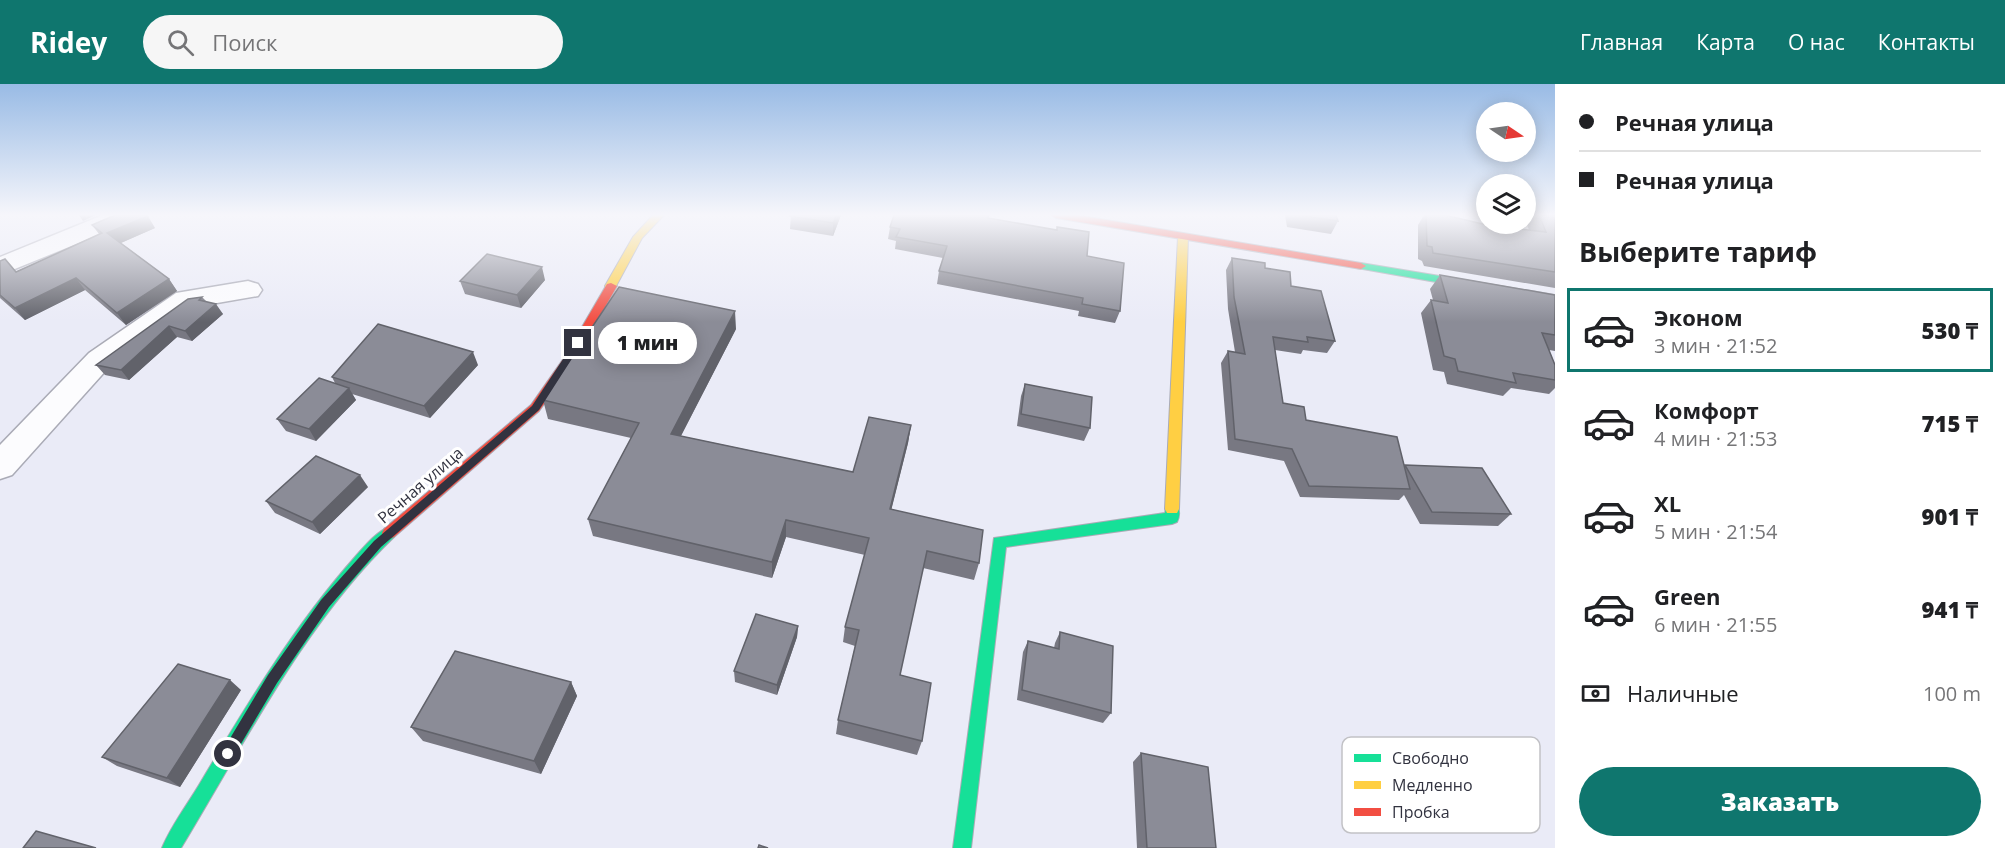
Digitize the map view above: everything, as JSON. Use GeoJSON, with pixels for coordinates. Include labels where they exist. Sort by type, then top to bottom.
{"type":"FeatureCollection","features":[{"type":"Feature","properties":{"kind":"street"},"geometry":{"type":"LineString","coordinates":[[0,267],[40,251]]}},
{"type":"Feature","properties":{"kind":"street","name":"Речная улица"},"geometry":{"type":"LineString","coordinates":[[171,848],[273,679],[325,604],[377,544],[536,408],[569,360],[630,251]]}},
{"type":"Feature","properties":{"kind":"street"},"geometry":{"type":"LineString","coordinates":[[962,848],[999,542],[1172,518],[1182,251]]}},
{"type":"Feature","properties":{"kind":"street"},"geometry":{"type":"LineString","coordinates":[[1265,251],[1555,299]]}},
{"type":"Feature","properties":{"kind":"street"},"geometry":{"type":"LineString","coordinates":[[0,466],[99,360],[176,305],[186,299],[248,290]]}},
{"type":"Feature","properties":{"kind":"building"},"geometry":{"type":"Polygon","coordinates":[[[63,251],[131,251],[169,279],[117,313],[76,278],[15,308],[0,295],[0,261],[5,259],[16,272],[63,251]]]}},
{"type":"Feature","properties":{"kind":"building"},"geometry":{"type":"Polygon","coordinates":[[[946,251],[1087,251],[1087,256],[1124,263],[1120,311],[1082,304],[1083,298],[939,271],[946,251]]]}},
{"type":"Feature","properties":{"kind":"building"},"geometry":{"type":"Polygon","coordinates":[[[1433,251],[1555,251],[1555,272],[1433,253],[1433,251]]]}},
{"type":"Feature","properties":{"kind":"building"},"geometry":{"type":"Polygon","coordinates":[[[487,254],[542,267],[517,295],[460,281],[487,254]]]}},
{"type":"Feature","properties":{"kind":"building"},"geometry":{"type":"Polygon","coordinates":[[[1232,258],[1265,263],[1265,268],[1290,272],[1291,286],[1321,291],[1335,341],[1307,337],[1308,342],[1273,337],[1283,403],[1304,407],[1306,420],[1397,437],[1410,489],[1309,486],[1292,449],[1235,439],[1228,351],[1245,354],[1234,297],[1232,258]]]}},
{"type":"Feature","properties":{"kind":"building"},"geometry":{"type":"Polygon","coordinates":[[[1440,275],[1555,295],[1555,335],[1542,333],[1555,365],[1555,380],[1513,373],[1516,383],[1458,371],[1455,359],[1444,356],[1431,300],[1448,303],[1440,275]]]}},
{"type":"Feature","properties":{"kind":"building"},"geometry":{"type":"Polygon","coordinates":[[[619,287],[735,311],[671,434],[853,472],[869,417],[911,425],[890,509],[983,530],[979,563],[927,551],[900,675],[931,683],[922,741],[838,720],[859,630],[845,627],[869,538],[786,520],[772,562],[588,519],[639,423],[543,400],[619,287]]]}},
{"type":"Feature","properties":{"kind":"building"},"geometry":{"type":"Polygon","coordinates":[[[202,297],[199,300],[216,304],[185,331],[169,326],[121,370],[96,365],[188,299],[202,297]]]}},
{"type":"Feature","properties":{"kind":"building"},"geometry":{"type":"Polygon","coordinates":[[[378,324],[473,352],[424,406],[332,377],[378,324]]]}},
{"type":"Feature","properties":{"kind":"building"},"geometry":{"type":"Polygon","coordinates":[[[319,378],[349,388],[309,429],[277,419],[319,378]]]}},
{"type":"Feature","properties":{"kind":"building"},"geometry":{"type":"Polygon","coordinates":[[[1025,384],[1092,397],[1090,428],[1021,414],[1025,384]]]}},
{"type":"Feature","properties":{"kind":"building"},"geometry":{"type":"Polygon","coordinates":[[[316,456],[360,475],[312,522],[266,501],[316,456]]]}},
{"type":"Feature","properties":{"kind":"building"},"geometry":{"type":"Polygon","coordinates":[[[1405,465],[1482,468],[1511,514],[1432,512],[1405,465]]]}},
{"type":"Feature","properties":{"kind":"building"},"geometry":{"type":"Polygon","coordinates":[[[756,614],[798,626],[777,685],[734,671],[756,614]]]}},
{"type":"Feature","properties":{"kind":"building"},"geometry":{"type":"Polygon","coordinates":[[[1060,632],[1113,646],[1111,713],[1022,690],[1028,641],[1059,649],[1060,632]]]}},
{"type":"Feature","properties":{"kind":"building"},"geometry":{"type":"Polygon","coordinates":[[[455,651],[571,682],[534,761],[411,727],[455,651]]]}},
{"type":"Feature","properties":{"kind":"building"},"geometry":{"type":"Polygon","coordinates":[[[178,664],[230,680],[167,778],[102,757],[178,664]]]}},
{"type":"Feature","properties":{"kind":"building"},"geometry":{"type":"Polygon","coordinates":[[[1141,753],[1208,767],[1216,848],[1147,848],[1141,753]]]}},
{"type":"Feature","properties":{"kind":"building"},"geometry":{"type":"Polygon","coordinates":[[[36,831],[96,848],[23,848],[36,831]]]}},
{"type":"Feature","properties":{"kind":"traffic: fast"},"geometry":{"type":"LineString","coordinates":[[1361,266],[1555,299]]}},
{"type":"Feature","properties":{"kind":"traffic: fast"},"geometry":{"type":"LineString","coordinates":[[962,848],[999,542],[1172,518],[1172,509]]}},
{"type":"Feature","properties":{"kind":"traffic: fast"},"geometry":{"type":"LineString","coordinates":[[171,848],[282,667],[352,571],[389,533]]}},
{"type":"Feature","properties":{"kind":"traffic: slow"},"geometry":{"type":"LineString","coordinates":[[611,286],[630,251]]}},
{"type":"Feature","properties":{"kind":"traffic: slow"},"geometry":{"type":"LineString","coordinates":[[1172,509],[1182,251]]}},
{"type":"Feature","properties":{"kind":"traffic: jam"},"geometry":{"type":"LineString","coordinates":[[1269,251],[1361,266]]}},
{"type":"Feature","properties":{"kind":"traffic: jam"},"geometry":{"type":"LineString","coordinates":[[389,533],[535,408],[569,360],[611,286]]}},
{"type":"Feature","properties":{"kind":"route"},"geometry":{"type":"LineString","coordinates":[[228,754],[273,679],[325,604],[377,544],[536,408],[578,343]]}}]}
